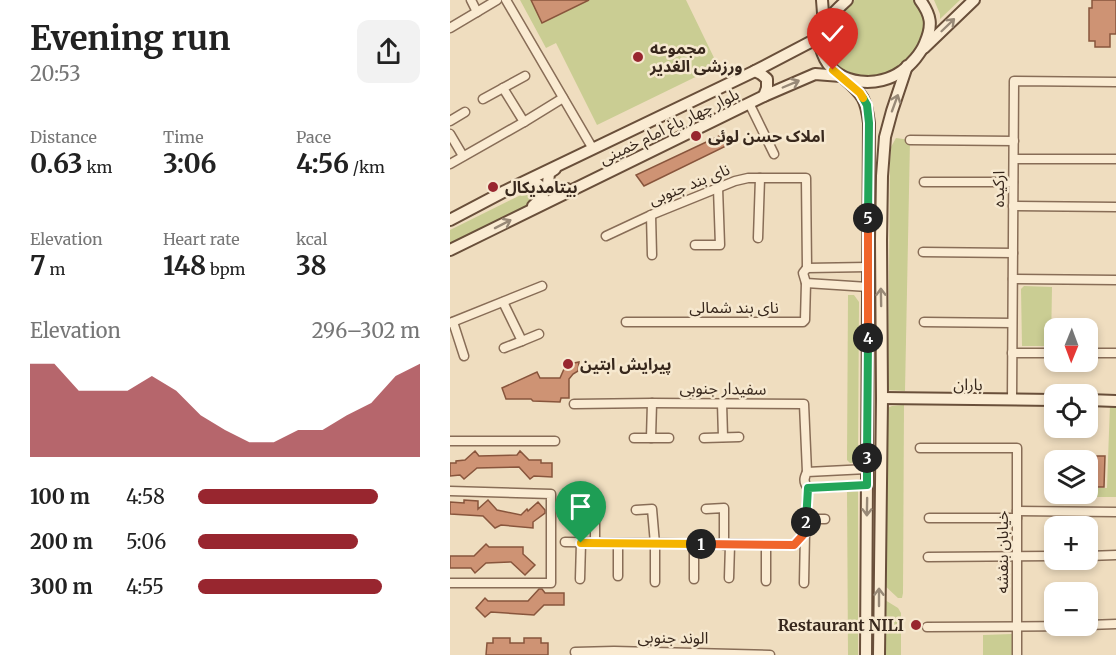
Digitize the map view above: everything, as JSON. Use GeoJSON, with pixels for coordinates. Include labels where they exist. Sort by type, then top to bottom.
{"type":"FeatureCollection","features":[{"type":"Feature","properties":{"kind":"main road"},"geometry":{"type":"LineString","coordinates":[[822,0],[824,26]]}},
{"type":"Feature","properties":{"kind":"main road"},"geometry":{"type":"LineString","coordinates":[[847,0],[831,16],[820,38],[823,56],[828,64],[860,93],[867,105],[868,114],[866,655]]}},
{"type":"Feature","properties":{"kind":"main road"},"geometry":{"type":"LineString","coordinates":[[920,0],[930,18],[930,29],[921,50]]}},
{"type":"Feature","properties":{"kind":"main road"},"geometry":{"type":"LineString","coordinates":[[879,655],[881,240],[885,137],[907,66],[974,0]]}},
{"type":"Feature","properties":{"kind":"main road","name":"بلوار چهار باغ امام خمینی"},"geometry":{"type":"LineString","coordinates":[[450,220],[820,38]]}},
{"type":"Feature","properties":{"kind":"main road","name":"بلوار چهار باغ امام خمینی"},"geometry":{"type":"LineString","coordinates":[[450,250],[764,96],[815,74],[843,77],[861,82],[882,80],[903,71],[907,66]]}},
{"type":"Feature","properties":{"kind":"main road"},"geometry":{"type":"LineString","coordinates":[[755,70],[767,79],[764,96]]}},
{"type":"Feature","properties":{"kind":"main road"},"geometry":{"type":"LineString","coordinates":[[571,160],[549,173],[548,184],[553,190],[559,191],[583,185]]}},
{"type":"Feature","properties":{"kind":"main road"},"geometry":{"type":"LineString","coordinates":[[505,191],[528,182],[539,185],[543,197],[524,213]]}},
{"type":"Feature","properties":{"kind":"main road","name":"باران"},"geometry":{"type":"LineString","coordinates":[[882,398],[1044,400]]}},
{"type":"Feature","properties":{"kind":"main road"},"geometry":{"type":"LineString","coordinates":[[1098,400],[1116,401]]}},
{"type":"Feature","properties":{"kind":"street"},"geometry":{"type":"LineString","coordinates":[[471,0],[477,12]]}},
{"type":"Feature","properties":{"kind":"street"},"geometry":{"type":"LineString","coordinates":[[450,28],[496,0]]}},
{"type":"Feature","properties":{"kind":"street"},"geometry":{"type":"LineString","coordinates":[[506,0],[593,149]]}},
{"type":"Feature","properties":{"kind":"street"},"geometry":{"type":"LineString","coordinates":[[483,99],[525,76]]}},
{"type":"Feature","properties":{"kind":"street","name":"ارکیده"},"geometry":{"type":"LineString","coordinates":[[1011,400],[1014,81],[1116,82]]}},
{"type":"Feature","properties":{"kind":"street"},"geometry":{"type":"LineString","coordinates":[[503,88],[524,122]]}},
{"type":"Feature","properties":{"kind":"street"},"geometry":{"type":"LineString","coordinates":[[450,164],[563,98]]}},
{"type":"Feature","properties":{"kind":"street"},"geometry":{"type":"LineString","coordinates":[[749,104],[774,154]]}},
{"type":"Feature","properties":{"kind":"street"},"geometry":{"type":"LineString","coordinates":[[450,121],[465,112]]}},
{"type":"Feature","properties":{"kind":"street"},"geometry":{"type":"LineString","coordinates":[[450,134],[464,156]]}},
{"type":"Feature","properties":{"kind":"street"},"geometry":{"type":"LineString","coordinates":[[910,140],[1014,141]]}},
{"type":"Feature","properties":{"kind":"street"},"geometry":{"type":"LineString","coordinates":[[1014,159],[1116,159]]}},
{"type":"Feature","properties":{"kind":"street","name":"نای بند جنوبی"},"geometry":{"type":"LineString","coordinates":[[606,236],[735,181],[748,178],[806,178],[807,268]]}},
{"type":"Feature","properties":{"kind":"street"},"geometry":{"type":"LineString","coordinates":[[758,238],[760,178]]}},
{"type":"Feature","properties":{"kind":"street"},"geometry":{"type":"LineString","coordinates":[[924,182],[1013,182]]}},
{"type":"Feature","properties":{"kind":"street"},"geometry":{"type":"LineString","coordinates":[[695,245],[720,245],[718,188]]}},
{"type":"Feature","properties":{"kind":"street"},"geometry":{"type":"LineString","coordinates":[[1013,206],[1116,207]]}},
{"type":"Feature","properties":{"kind":"street"},"geometry":{"type":"LineString","coordinates":[[651,215],[652,255]]}},
{"type":"Feature","properties":{"kind":"street"},"geometry":{"type":"LineString","coordinates":[[923,252],[1013,253]]}},
{"type":"Feature","properties":{"kind":"street"},"geometry":{"type":"LineString","coordinates":[[868,267],[807,268],[803,273],[806,283],[868,287]]}},
{"type":"Feature","properties":{"kind":"street"},"geometry":{"type":"LineString","coordinates":[[1012,279],[1116,280]]}},
{"type":"Feature","properties":{"kind":"street","name":"نای بند شمالی"},"geometry":{"type":"LineString","coordinates":[[626,322],[803,322],[805,320],[806,283]]}},
{"type":"Feature","properties":{"kind":"street"},"geometry":{"type":"LineString","coordinates":[[464,356],[451,323],[542,286]]}},
{"type":"Feature","properties":{"kind":"street"},"geometry":{"type":"LineString","coordinates":[[503,302],[522,341]]}},
{"type":"Feature","properties":{"kind":"street"},"geometry":{"type":"LineString","coordinates":[[924,322],[1012,323]]}},
{"type":"Feature","properties":{"kind":"street"},"geometry":{"type":"LineString","coordinates":[[504,348],[539,334]]}},
{"type":"Feature","properties":{"kind":"street"},"geometry":{"type":"LineString","coordinates":[[1012,353],[1044,353]]}},
{"type":"Feature","properties":{"kind":"street"},"geometry":{"type":"LineString","coordinates":[[1098,353],[1116,353]]}},
{"type":"Feature","properties":{"kind":"street"},"geometry":{"type":"LineString","coordinates":[[651,438],[652,403]]}},
{"type":"Feature","properties":{"kind":"street"},"geometry":{"type":"LineString","coordinates":[[722,403],[723,437]]}},
{"type":"Feature","properties":{"kind":"street","name":"سفیدار جنوبی"},"geometry":{"type":"LineString","coordinates":[[574,404],[804,404],[807,472]]}},
{"type":"Feature","properties":{"kind":"street"},"geometry":{"type":"LineString","coordinates":[[704,438],[739,437]]}},
{"type":"Feature","properties":{"kind":"street"},"geometry":{"type":"LineString","coordinates":[[634,438],[669,438]]}},
{"type":"Feature","properties":{"kind":"street"},"geometry":{"type":"LineString","coordinates":[[450,441],[555,441]]}},
{"type":"Feature","properties":{"kind":"street","name":"خیابان بنفشه"},"geometry":{"type":"LineString","coordinates":[[920,448],[1017,448],[1017,655]]}},
{"type":"Feature","properties":{"kind":"street"},"geometry":{"type":"LineString","coordinates":[[804,583],[808,488],[804,478],[807,472],[867,469]]}},
{"type":"Feature","properties":{"kind":"street"},"geometry":{"type":"LineString","coordinates":[[808,488],[867,485]]}},
{"type":"Feature","properties":{"kind":"street"},"geometry":{"type":"LineString","coordinates":[[450,491],[551,494],[551,583],[450,583]]}},
{"type":"Feature","properties":{"kind":"street"},"geometry":{"type":"LineString","coordinates":[[706,509],[724,508],[729,578]]}},
{"type":"Feature","properties":{"kind":"street"},"geometry":{"type":"LineString","coordinates":[[636,510],[652,509],[655,582]]}},
{"type":"Feature","properties":{"kind":"street"},"geometry":{"type":"LineString","coordinates":[[595,512],[595,543]]}},
{"type":"Feature","properties":{"kind":"street"},"geometry":{"type":"LineString","coordinates":[[929,518],[1116,512]]}},
{"type":"Feature","properties":{"kind":"street"},"geometry":{"type":"LineString","coordinates":[[806,519],[825,519]]}},
{"type":"Feature","properties":{"kind":"street"},"geometry":{"type":"LineString","coordinates":[[565,542],[794,545],[805,533]]}},
{"type":"Feature","properties":{"kind":"street"},"geometry":{"type":"LineString","coordinates":[[580,579],[581,543]]}},
{"type":"Feature","properties":{"kind":"street"},"geometry":{"type":"LineString","coordinates":[[618,544],[618,576]]}},
{"type":"Feature","properties":{"kind":"street"},"geometry":{"type":"LineString","coordinates":[[694,544],[694,579]]}},
{"type":"Feature","properties":{"kind":"street"},"geometry":{"type":"LineString","coordinates":[[766,545],[766,581]]}},
{"type":"Feature","properties":{"kind":"street"},"geometry":{"type":"LineString","coordinates":[[1098,556],[1116,555]]}},
{"type":"Feature","properties":{"kind":"street"},"geometry":{"type":"LineString","coordinates":[[928,557],[1044,556]]}},
{"type":"Feature","properties":{"kind":"street"},"geometry":{"type":"LineString","coordinates":[[1098,625],[1116,624]]}},
{"type":"Feature","properties":{"kind":"street"},"geometry":{"type":"LineString","coordinates":[[927,627],[1044,627]]}},
{"type":"Feature","properties":{"kind":"street","name":"الوند جنوبی"},"geometry":{"type":"LineString","coordinates":[[575,652],[770,655]]}},
{"type":"Feature","properties":{"kind":"green space","name":"مجموعه ورزشی الغدیر"},"geometry":{"type":"Polygon","coordinates":[[[520,0],[686,0],[718,66],[597,125],[556,43],[546,48],[520,0]]]}},
{"type":"Feature","properties":{"kind":"green space"},"geometry":{"type":"Polygon","coordinates":[[[855,0],[913,0],[923,15],[923,30],[914,51],[902,64],[883,75],[864,77],[847,73],[834,64],[827,51],[827,35],[835,18],[855,0]]]}},
{"type":"Feature","properties":{"kind":"green space"},"geometry":{"type":"Polygon","coordinates":[[[934,0],[960,0],[940,19],[934,0]]]}},
{"type":"Feature","properties":{"kind":"green space"},"geometry":{"type":"Polygon","coordinates":[[[896,138],[910,140],[905,391],[888,390],[890,161],[891,147],[896,138]]]}},
{"type":"Feature","properties":{"kind":"green space"},"geometry":{"type":"Polygon","coordinates":[[[538,189],[540,192],[535,202],[450,244],[450,230],[531,190],[538,189]]]}},
{"type":"Feature","properties":{"kind":"green space"},"geometry":{"type":"Polygon","coordinates":[[[1024,286],[1052,287],[1051,318],[1044,318],[1044,346],[1022,346],[1021,289],[1024,286]]]}},
{"type":"Feature","properties":{"kind":"green space"},"geometry":{"type":"Polygon","coordinates":[[[848,295],[854,295],[859,302],[858,462],[850,463],[847,460],[848,295]]]}},
{"type":"Feature","properties":{"kind":"green space"},"geometry":{"type":"Polygon","coordinates":[[[1110,404],[1116,404],[1116,497],[1098,497],[1098,488],[1107,488],[1110,404]]]}},
{"type":"Feature","properties":{"kind":"green space"},"geometry":{"type":"Polygon","coordinates":[[[904,405],[903,593],[902,598],[898,598],[883,584],[887,408],[904,405]]]}},
{"type":"Feature","properties":{"kind":"green space"},"geometry":{"type":"Polygon","coordinates":[[[858,489],[858,655],[848,655],[847,490],[858,489]]]}},
{"type":"Feature","properties":{"kind":"green space"},"geometry":{"type":"Polygon","coordinates":[[[885,600],[898,608],[901,613],[901,655],[884,655],[885,600]]]}},
{"type":"Feature","properties":{"kind":"green space"},"geometry":{"type":"Polygon","coordinates":[[[1012,634],[1012,655],[983,655],[983,635],[1012,634]]]}},
{"type":"Feature","properties":{"kind":"building"},"geometry":{"type":"Polygon","coordinates":[[[531,0],[589,0],[542,23],[531,0]]]}},
{"type":"Feature","properties":{"kind":"building"},"geometry":{"type":"Polygon","coordinates":[[[1092,0],[1116,0],[1116,34],[1110,34],[1110,47],[1095,47],[1095,41],[1089,41],[1089,8],[1092,8],[1092,0]]]}},
{"type":"Feature","properties":{"kind":"building"},"geometry":{"type":"Polygon","coordinates":[[[719,136],[726,146],[644,186],[636,175],[719,136]]]}},
{"type":"Feature","properties":{"kind":"building"},"geometry":{"type":"Polygon","coordinates":[[[579,362],[578,371],[569,379],[569,398],[561,398],[560,402],[506,399],[502,388],[537,372],[540,378],[560,378],[564,369],[579,362]]]}},
{"type":"Feature","properties":{"kind":"building"},"geometry":{"type":"Polygon","coordinates":[[[475,451],[479,456],[517,455],[520,451],[529,460],[552,463],[552,477],[534,476],[530,479],[519,467],[477,468],[464,479],[460,475],[450,476],[450,463],[465,460],[475,451]]]}},
{"type":"Feature","properties":{"kind":"building"},"geometry":{"type":"Polygon","coordinates":[[[1098,456],[1105,456],[1104,487],[1098,487],[1098,456]]]}},
{"type":"Feature","properties":{"kind":"building"},"geometry":{"type":"Polygon","coordinates":[[[464,500],[478,501],[478,509],[488,500],[497,510],[521,515],[538,502],[545,513],[533,522],[533,528],[501,525],[495,528],[483,516],[450,514],[450,502],[464,503],[464,500]]]}},
{"type":"Feature","properties":{"kind":"building"},"geometry":{"type":"Polygon","coordinates":[[[486,544],[489,547],[523,547],[523,554],[535,565],[525,575],[511,562],[486,563],[475,573],[471,568],[450,568],[450,556],[474,556],[486,544]]]}},
{"type":"Feature","properties":{"kind":"building"},"geometry":{"type":"Polygon","coordinates":[[[539,589],[545,593],[564,593],[564,605],[544,605],[534,615],[491,612],[485,617],[476,608],[485,598],[488,601],[528,601],[539,589]]]}},
{"type":"Feature","properties":{"kind":"building"},"geometry":{"type":"Polygon","coordinates":[[[493,638],[510,638],[510,643],[524,643],[524,638],[541,638],[541,643],[548,643],[548,655],[486,655],[487,643],[493,643],[493,638]]]}},
{"type":"Feature","properties":{"kind":"place","name":"مجموعه ورزشی الغدیر"},"geometry":{"type":"Point","coordinates":[638,57]}},
{"type":"Feature","properties":{"kind":"place","name":"املاک حسن لوئی"},"geometry":{"type":"Point","coordinates":[696,136]}},
{"type":"Feature","properties":{"kind":"place","name":"بیتامدیکال"},"geometry":{"type":"Point","coordinates":[493,187]}},
{"type":"Feature","properties":{"kind":"place","name":"پیرایش ابتین"},"geometry":{"type":"Point","coordinates":[568,364]}},
{"type":"Feature","properties":{"kind":"place","name":"Restaurant NILI"},"geometry":{"type":"Point","coordinates":[916,625]}},
{"type":"Feature","properties":{"kind":"route"},"geometry":{"type":"LineString","coordinates":[[581,543],[794,545],[805,533],[808,488],[867,485],[869,123],[867,105],[860,93],[833,70]]}}]}
